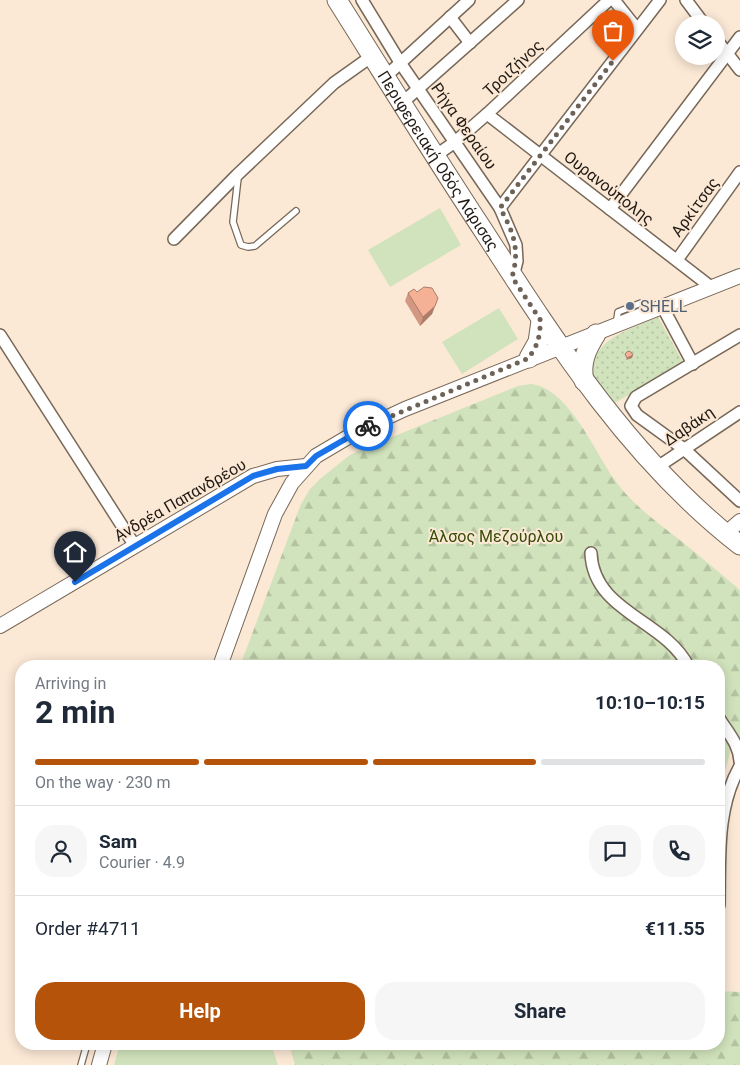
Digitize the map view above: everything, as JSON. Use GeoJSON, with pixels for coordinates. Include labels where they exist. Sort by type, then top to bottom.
{"type":"FeatureCollection","features":[{"type":"Feature","properties":{"kind":"highway","name":"Περιφερειακή Οδός Λάρισας"},"geometry":{"type":"LineString","coordinates":[[337,0],[512,277],[585,383],[656,468],[733,540]]}},
{"type":"Feature","properties":{"kind":"highway"},"geometry":{"type":"LineString","coordinates":[[529,358],[538,342],[541,321]]}},
{"type":"Feature","properties":{"kind":"highway"},"geometry":{"type":"LineString","coordinates":[[585,383],[582,371],[583,358],[596,334]]}},
{"type":"Feature","properties":{"kind":"street","name":"Ρήγα Φεραίου"},"geometry":{"type":"LineString","coordinates":[[362,0],[401,64],[500,208],[516,245],[517,261],[512,277]]}},
{"type":"Feature","properties":{"kind":"street"},"geometry":{"type":"LineString","coordinates":[[385,77],[468,0]]}},
{"type":"Feature","properties":{"kind":"street"},"geometry":{"type":"LineString","coordinates":[[402,103],[518,0]]}},
{"type":"Feature","properties":{"kind":"street","name":"Τρoιζήνος"},"geometry":{"type":"LineString","coordinates":[[435,156],[456,142],[609,0]]}},
{"type":"Feature","properties":{"kind":"street"},"geometry":{"type":"LineString","coordinates":[[614,0],[637,30]]}},
{"type":"Feature","properties":{"kind":"street"},"geometry":{"type":"LineString","coordinates":[[500,208],[542,156],[660,0]]}},
{"type":"Feature","properties":{"kind":"street"},"geometry":{"type":"LineString","coordinates":[[686,0],[697,15]]}},
{"type":"Feature","properties":{"kind":"street"},"geometry":{"type":"LineString","coordinates":[[450,17],[470,43]]}},
{"type":"Feature","properties":{"kind":"street"},"geometry":{"type":"LineString","coordinates":[[610,209],[740,37]]}},
{"type":"Feature","properties":{"kind":"street"},"geometry":{"type":"LineString","coordinates":[[725,50],[740,70]]}},
{"type":"Feature","properties":{"kind":"street"},"geometry":{"type":"LineString","coordinates":[[174,239],[237,175],[334,82],[372,56]]}},
{"type":"Feature","properties":{"kind":"street","name":"Ουρανούπολης"},"geometry":{"type":"LineString","coordinates":[[487,114],[711,287]]}},
{"type":"Feature","properties":{"kind":"street","name":"Αρκίτσας"},"geometry":{"type":"LineString","coordinates":[[676,260],[740,172]]}},
{"type":"Feature","properties":{"kind":"street"},"geometry":{"type":"LineString","coordinates":[[222,660],[275,514],[284,496],[306,466],[316,456],[360,430],[529,358],[561,348],[740,276]]}},
{"type":"Feature","properties":{"kind":"street"},"geometry":{"type":"LineString","coordinates":[[662,306],[692,364]]}},
{"type":"Feature","properties":{"kind":"street"},"geometry":{"type":"LineString","coordinates":[[0,335],[135,546]]}},
{"type":"Feature","properties":{"kind":"street"},"geometry":{"type":"LineString","coordinates":[[740,335],[636,397],[631,406],[637,416],[684,449],[740,501]]}},
{"type":"Feature","properties":{"kind":"street","name":"Δαβάκη"},"geometry":{"type":"LineString","coordinates":[[656,468],[740,412]]}},
{"type":"Feature","properties":{"kind":"street","name":"Ανδρέα Παπανδρέου"},"geometry":{"type":"LineString","coordinates":[[0,626],[253,476],[277,469],[306,466]]}},
{"type":"Feature","properties":{"kind":"street"},"geometry":{"type":"LineString","coordinates":[[733,540],[740,521]]}},
{"type":"Feature","properties":{"kind":"street"},"geometry":{"type":"LineString","coordinates":[[591,553],[595,577],[605,592],[675,647],[684,660]]}},
{"type":"Feature","properties":{"kind":"street"},"geometry":{"type":"LineString","coordinates":[[725,728],[739,747],[740,761]]}},
{"type":"Feature","properties":{"kind":"street"},"geometry":{"type":"LineString","coordinates":[[725,803],[729,789],[740,766]]}},
{"type":"Feature","properties":{"kind":"street"},"geometry":{"type":"LineString","coordinates":[[99,1065],[103,1050]]}},
{"type":"Feature","properties":{"kind":"lane"},"geometry":{"type":"LineString","coordinates":[[237,175],[234,222],[241,245],[255,246],[296,211]]}},
{"type":"Feature","properties":{"kind":"lane"},"geometry":{"type":"LineString","coordinates":[[617,318],[618,312],[640,303],[647,306]]}},
{"type":"Feature","properties":{"kind":"lane"},"geometry":{"type":"LineString","coordinates":[[81,1065],[85,1050]]}},
{"type":"Feature","properties":{"kind":"green space"},"geometry":{"type":"Polygon","coordinates":[[[440,208],[461,245],[390,287],[368,250],[440,208]]]}},
{"type":"Feature","properties":{"kind":"green space"},"geometry":{"type":"Polygon","coordinates":[[[499,308],[518,339],[462,374],[442,342],[499,308]]]}},
{"type":"Feature","properties":{"kind":"green space"},"geometry":{"type":"Polygon","coordinates":[[[658,317],[683,362],[615,403],[593,375],[594,363],[598,352],[614,337],[658,317]]]}},
{"type":"Feature","properties":{"kind":"green space","name":"Άλσος Μεζούρλου"},"geometry":{"type":"Polygon","coordinates":[[[531,384],[544,388],[557,396],[579,422],[614,479],[636,505],[740,590],[740,737],[734,739],[725,771],[725,660],[242,660],[301,504],[310,489],[321,478],[350,455],[518,386],[531,384]]]}},
{"type":"Feature","properties":{"kind":"green space"},"geometry":{"type":"Polygon","coordinates":[[[725,991],[740,992],[740,1065],[295,1065],[291,1050],[725,1050],[725,991]]]}},
{"type":"Feature","properties":{"kind":"green space"},"geometry":{"type":"Polygon","coordinates":[[[118,1050],[273,1050],[278,1065],[114,1065],[118,1050]]]}},
{"type":"Feature","properties":{"kind":"building"},"geometry":{"type":"Polygon","coordinates":[[[424,287],[432,288],[438,298],[435,306],[423,317],[408,293],[414,289],[417,292],[424,287]]]}},
{"type":"Feature","properties":{"kind":"building"},"geometry":{"type":"Polygon","coordinates":[[[628,351],[633,355],[627,358],[625,354],[628,351]]]}},
{"type":"Feature","properties":{"kind":"way so far"},"geometry":{"type":"LineString","coordinates":[[368,426],[529,358],[534,352],[538,342],[541,321],[512,277],[517,261],[516,245],[513,234],[500,208],[542,156],[613,61]]}},
{"type":"Feature","properties":{"kind":"place","name":"SHELL"},"geometry":{"type":"Point","coordinates":[630,306]}},
{"type":"Feature","properties":{"kind":"route"},"geometry":{"type":"LineString","coordinates":[[75,582],[253,476],[270,470],[306,466],[316,456],[368,426]]}}]}
